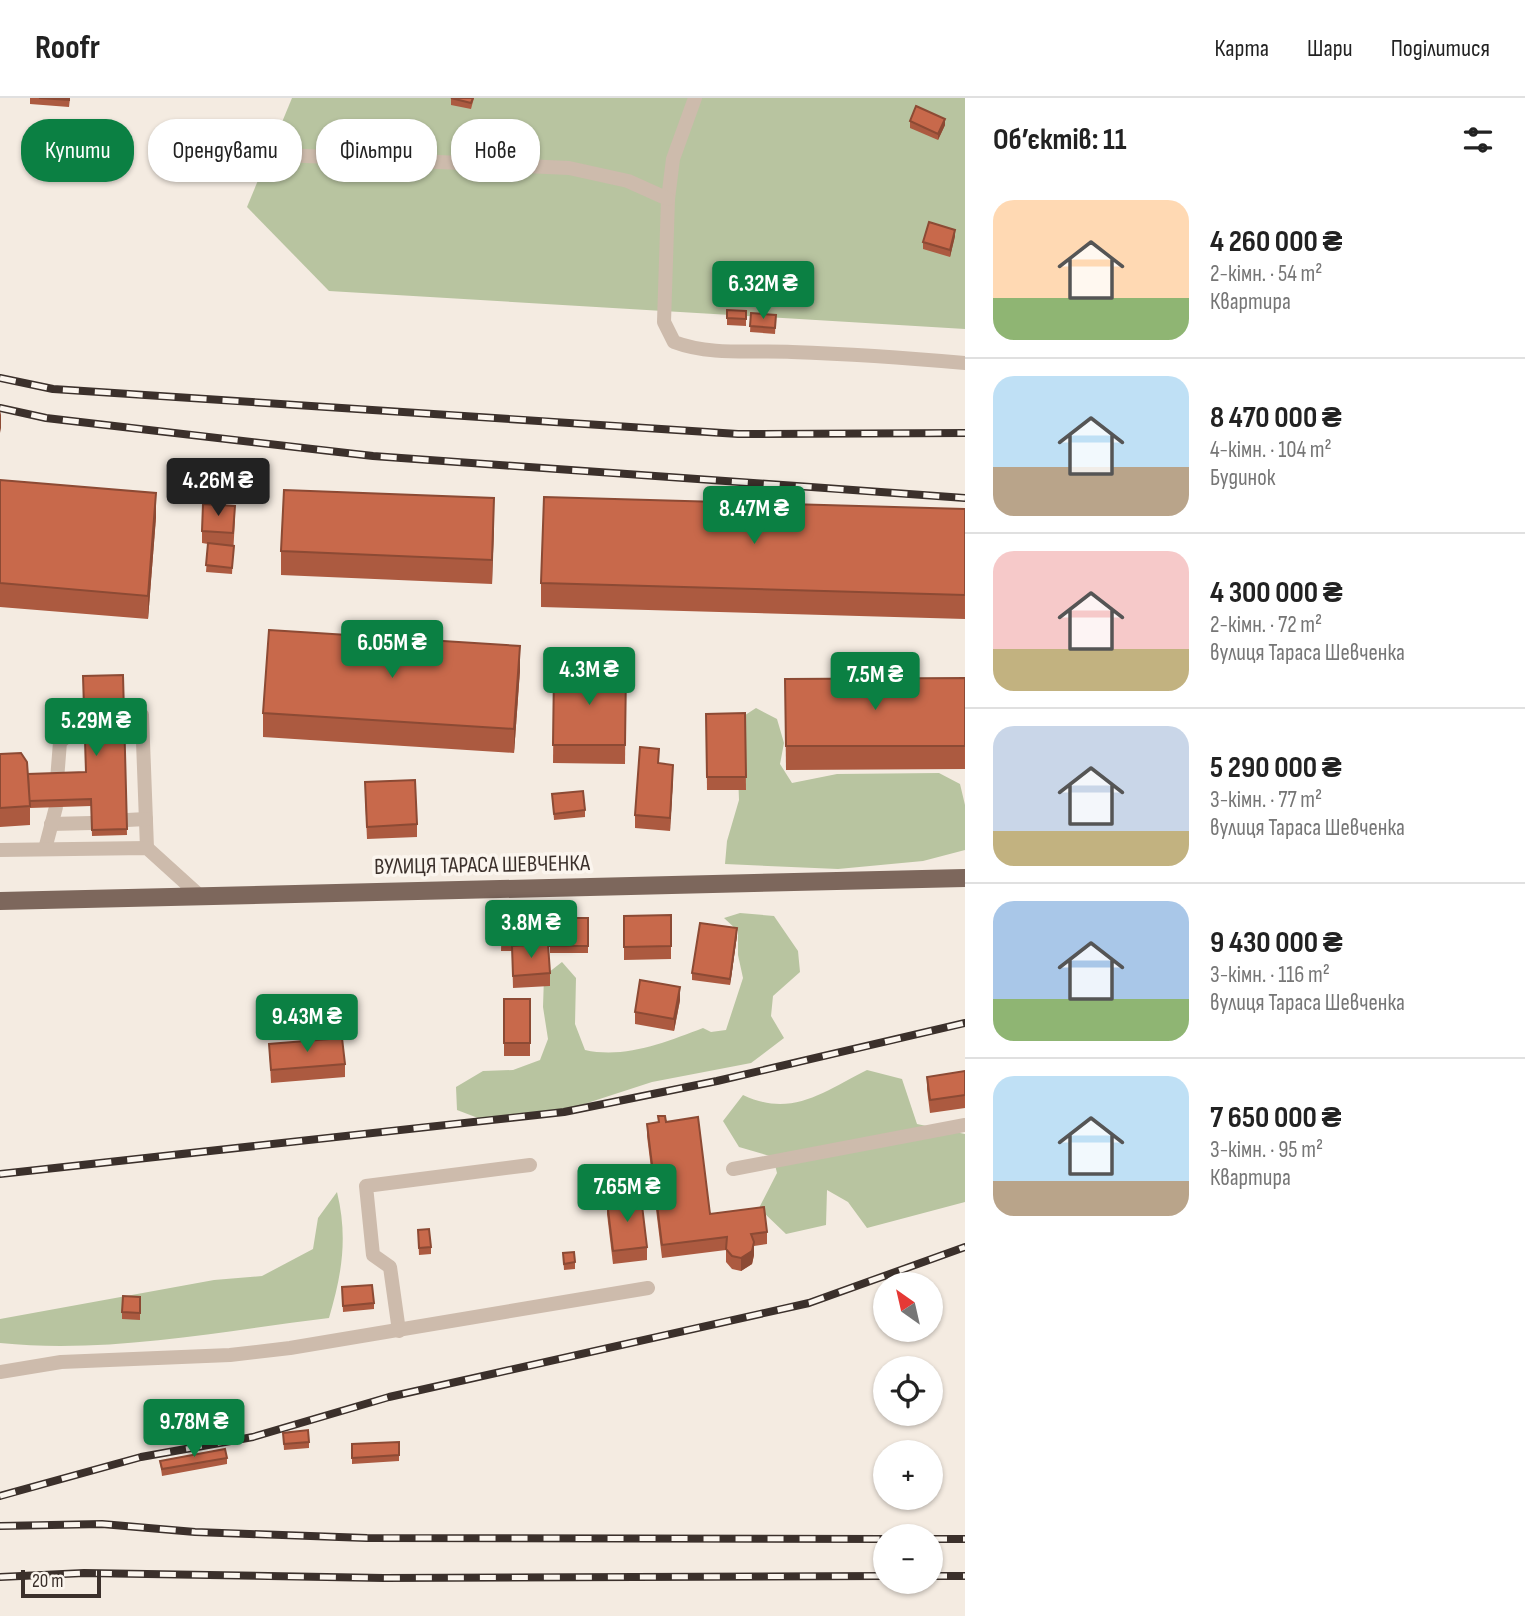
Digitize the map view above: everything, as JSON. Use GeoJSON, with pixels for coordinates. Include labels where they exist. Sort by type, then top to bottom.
{"type":"FeatureCollection","features":[{"type":"Feature","properties":{"kind":"main road","name":"ВУЛИЦЯ ТАРАСА ШЕВЧЕНКА"},"geometry":{"type":"LineString","coordinates":[[0,901],[965,878]]}},
{"type":"Feature","properties":{"kind":"lane"},"geometry":{"type":"LineString","coordinates":[[695,98],[673,159],[668,199],[664,322],[674,342],[687,347],[726,351],[792,352],[965,363]]}},
{"type":"Feature","properties":{"kind":"lane"},"geometry":{"type":"LineString","coordinates":[[302,156],[569,168],[628,181],[668,199]]}},
{"type":"Feature","properties":{"kind":"lane"},"geometry":{"type":"LineString","coordinates":[[124,716],[142,715],[147,848]]}},
{"type":"Feature","properties":{"kind":"lane"},"geometry":{"type":"LineString","coordinates":[[57,780],[60,742],[84,722]]}},
{"type":"Feature","properties":{"kind":"lane"},"geometry":{"type":"LineString","coordinates":[[45,849],[56,807]]}},
{"type":"Feature","properties":{"kind":"lane"},"geometry":{"type":"LineString","coordinates":[[127,820],[146,819]]}},
{"type":"Feature","properties":{"kind":"lane"},"geometry":{"type":"LineString","coordinates":[[51,824],[91,823]]}},
{"type":"Feature","properties":{"kind":"lane"},"geometry":{"type":"LineString","coordinates":[[0,850],[147,848],[200,897]]}},
{"type":"Feature","properties":{"kind":"lane"},"geometry":{"type":"LineString","coordinates":[[733,1169],[965,1125]]}},
{"type":"Feature","properties":{"kind":"lane"},"geometry":{"type":"LineString","coordinates":[[399,1331],[390,1267],[373,1255],[366,1186],[530,1165]]}},
{"type":"Feature","properties":{"kind":"lane"},"geometry":{"type":"LineString","coordinates":[[0,1372],[61,1362],[230,1356],[399,1331],[648,1288]]}},
{"type":"Feature","properties":{"kind":"green space"},"geometry":{"type":"Polygon","coordinates":[[[292,98],[965,98],[965,329],[329,291],[247,207],[257,182],[302,182],[302,119],[283,119],[292,98]]]}},
{"type":"Feature","properties":{"kind":"green space"},"geometry":{"type":"Polygon","coordinates":[[[756,708],[777,719],[784,743],[780,764],[792,783],[837,774],[939,773],[960,784],[965,805],[965,850],[923,861],[838,869],[725,864],[727,841],[739,800],[736,721],[756,708]]]}},
{"type":"Feature","properties":{"kind":"green space"},"geometry":{"type":"Polygon","coordinates":[[[740,913],[774,916],[798,951],[800,972],[773,996],[771,1016],[784,1038],[751,1063],[652,1082],[545,1114],[478,1118],[457,1110],[456,1087],[483,1071],[513,1070],[540,1060],[548,1039],[543,1007],[544,976],[562,962],[576,978],[575,1024],[585,1050],[630,1051],[703,1028],[711,1032],[726,1030],[743,978],[738,955],[738,931],[724,918],[740,913]]]}},
{"type":"Feature","properties":{"kind":"green space"},"geometry":{"type":"Polygon","coordinates":[[[867,1070],[902,1079],[917,1124],[965,1134],[965,1202],[867,1228],[848,1202],[827,1190],[826,1225],[786,1234],[759,1208],[777,1173],[773,1157],[739,1147],[723,1121],[743,1095],[777,1104],[792,1103],[821,1094],[867,1070]]]}},
{"type":"Feature","properties":{"kind":"green space"},"geometry":{"type":"Polygon","coordinates":[[[337,1192],[343,1240],[337,1286],[329,1318],[165,1340],[82,1346],[0,1343],[0,1319],[214,1280],[262,1276],[313,1249],[318,1218],[337,1192]]]}},
{"type":"Feature","properties":{"kind":"building"},"geometry":{"type":"Polygon","coordinates":[[[451,98],[473,98],[471,103],[451,98]]]}},
{"type":"Feature","properties":{"kind":"building"},"geometry":{"type":"Polygon","coordinates":[[[916,106],[945,119],[938,134],[910,121],[916,106]]]}},
{"type":"Feature","properties":{"kind":"building"},"geometry":{"type":"Polygon","coordinates":[[[929,222],[955,230],[950,250],[923,242],[929,222]]]}},
{"type":"Feature","properties":{"kind":"building"},"geometry":{"type":"Polygon","coordinates":[[[727,310],[746,311],[746,319],[727,318],[727,310]]]}},
{"type":"Feature","properties":{"kind":"building"},"geometry":{"type":"Polygon","coordinates":[[[751,313],[776,315],[775,328],[750,326],[751,313]]]}},
{"type":"Feature","properties":{"kind":"building"},"geometry":{"type":"Polygon","coordinates":[[[0,480],[156,493],[148,596],[0,583],[0,480]]]}},
{"type":"Feature","properties":{"kind":"building"},"geometry":{"type":"Polygon","coordinates":[[[284,490],[494,498],[492,560],[281,551],[284,490]]]}},
{"type":"Feature","properties":{"kind":"building"},"geometry":{"type":"Polygon","coordinates":[[[544,497],[965,509],[965,595],[541,583],[544,497]]]}},
{"type":"Feature","properties":{"kind":"building"},"geometry":{"type":"Polygon","coordinates":[[[203,504],[235,506],[233,533],[202,531],[203,504]]]}},
{"type":"Feature","properties":{"kind":"building"},"geometry":{"type":"Polygon","coordinates":[[[208,543],[234,546],[232,568],[206,565],[208,543]]]}},
{"type":"Feature","properties":{"kind":"building"},"geometry":{"type":"Polygon","coordinates":[[[269,630],[520,646],[514,729],[263,713],[269,630]]]}},
{"type":"Feature","properties":{"kind":"building"},"geometry":{"type":"Polygon","coordinates":[[[554,670],[626,670],[625,745],[553,745],[554,670]]]}},
{"type":"Feature","properties":{"kind":"building"},"geometry":{"type":"Polygon","coordinates":[[[123,675],[127,829],[92,830],[91,799],[29,801],[28,774],[86,772],[83,676],[123,675]]]}},
{"type":"Feature","properties":{"kind":"building"},"geometry":{"type":"Polygon","coordinates":[[[965,678],[965,746],[786,746],[785,679],[965,678]]]}},
{"type":"Feature","properties":{"kind":"building"},"geometry":{"type":"Polygon","coordinates":[[[745,713],[746,777],[707,777],[706,714],[745,713]]]}},
{"type":"Feature","properties":{"kind":"building"},"geometry":{"type":"Polygon","coordinates":[[[640,747],[659,749],[658,763],[673,765],[670,818],[635,815],[640,747]]]}},
{"type":"Feature","properties":{"kind":"building"},"geometry":{"type":"Polygon","coordinates":[[[21,753],[27,762],[30,806],[0,808],[0,754],[21,753]]]}},
{"type":"Feature","properties":{"kind":"building"},"geometry":{"type":"Polygon","coordinates":[[[415,780],[417,824],[367,827],[365,782],[415,780]]]}},
{"type":"Feature","properties":{"kind":"building"},"geometry":{"type":"Polygon","coordinates":[[[583,791],[585,810],[554,814],[552,794],[583,791]]]}},
{"type":"Feature","properties":{"kind":"building"},"geometry":{"type":"Polygon","coordinates":[[[671,915],[671,946],[624,947],[624,916],[671,915]]]}},
{"type":"Feature","properties":{"kind":"building"},"geometry":{"type":"Polygon","coordinates":[[[502,916],[541,918],[540,945],[501,945],[502,916]]]}},
{"type":"Feature","properties":{"kind":"building"},"geometry":{"type":"Polygon","coordinates":[[[550,918],[588,918],[588,946],[550,946],[550,918]]]}},
{"type":"Feature","properties":{"kind":"building"},"geometry":{"type":"Polygon","coordinates":[[[700,923],[737,928],[730,979],[692,973],[700,923]]]}},
{"type":"Feature","properties":{"kind":"building"},"geometry":{"type":"Polygon","coordinates":[[[548,944],[550,973],[513,976],[512,946],[548,944]]]}},
{"type":"Feature","properties":{"kind":"building"},"geometry":{"type":"Polygon","coordinates":[[[640,980],[680,987],[674,1019],[635,1012],[640,980]]]}},
{"type":"Feature","properties":{"kind":"building"},"geometry":{"type":"Polygon","coordinates":[[[504,999],[530,999],[530,1043],[504,1043],[504,999]]]}},
{"type":"Feature","properties":{"kind":"building"},"geometry":{"type":"Polygon","coordinates":[[[342,1038],[345,1064],[271,1070],[269,1044],[342,1038]]]}},
{"type":"Feature","properties":{"kind":"building"},"geometry":{"type":"Polygon","coordinates":[[[965,1071],[965,1095],[930,1100],[927,1077],[965,1071]]]}},
{"type":"Feature","properties":{"kind":"building"},"geometry":{"type":"Polygon","coordinates":[[[658,1116],[665,1116],[666,1122],[698,1117],[710,1214],[764,1207],[767,1232],[751,1234],[754,1242],[752,1251],[741,1258],[732,1256],[726,1249],[727,1237],[662,1245],[647,1124],[659,1122],[658,1116]]]}},
{"type":"Feature","properties":{"kind":"building"},"geometry":{"type":"Polygon","coordinates":[[[641,1197],[647,1247],[613,1251],[607,1201],[641,1197]]]}},
{"type":"Feature","properties":{"kind":"building"},"geometry":{"type":"Polygon","coordinates":[[[429,1229],[431,1247],[419,1248],[418,1230],[429,1229]]]}},
{"type":"Feature","properties":{"kind":"building"},"geometry":{"type":"Polygon","coordinates":[[[574,1252],[575,1262],[564,1264],[563,1253],[574,1252]]]}},
{"type":"Feature","properties":{"kind":"building"},"geometry":{"type":"Polygon","coordinates":[[[372,1285],[374,1303],[343,1306],[342,1287],[372,1285]]]}},
{"type":"Feature","properties":{"kind":"building"},"geometry":{"type":"Polygon","coordinates":[[[123,1296],[140,1297],[140,1313],[122,1312],[123,1296]]]}},
{"type":"Feature","properties":{"kind":"building"},"geometry":{"type":"Polygon","coordinates":[[[308,1430],[309,1442],[284,1444],[283,1433],[308,1430]]]}},
{"type":"Feature","properties":{"kind":"building"},"geometry":{"type":"Polygon","coordinates":[[[399,1442],[399,1455],[352,1458],[352,1444],[399,1442]]]}},
{"type":"Feature","properties":{"kind":"building"},"geometry":{"type":"Polygon","coordinates":[[[225,1449],[227,1458],[162,1469],[160,1461],[225,1449]]]}},
{"type":"Feature","properties":{"kind":"railway"},"geometry":{"type":"LineString","coordinates":[[0,378],[53,389],[738,434],[965,433]]}},
{"type":"Feature","properties":{"kind":"railway"},"geometry":{"type":"LineString","coordinates":[[0,408],[46,418],[373,456],[965,498]]}},
{"type":"Feature","properties":{"kind":"railway"},"geometry":{"type":"LineString","coordinates":[[0,1174],[564,1112],[717,1081],[965,1023]]}},
{"type":"Feature","properties":{"kind":"railway"},"geometry":{"type":"LineString","coordinates":[[0,1496],[141,1457],[253,1437],[389,1397],[809,1303],[965,1247]]}},
{"type":"Feature","properties":{"kind":"railway"},"geometry":{"type":"LineString","coordinates":[[0,1526],[102,1524],[195,1532],[367,1538],[873,1539]]}},
{"type":"Feature","properties":{"kind":"railway"},"geometry":{"type":"LineString","coordinates":[[943,1539],[965,1539]]}},
{"type":"Feature","properties":{"kind":"railway"},"geometry":{"type":"LineString","coordinates":[[0,1577],[84,1573],[384,1578],[873,1576]]}},
{"type":"Feature","properties":{"kind":"railway"},"geometry":{"type":"LineString","coordinates":[[943,1576],[965,1576]]}}]}
